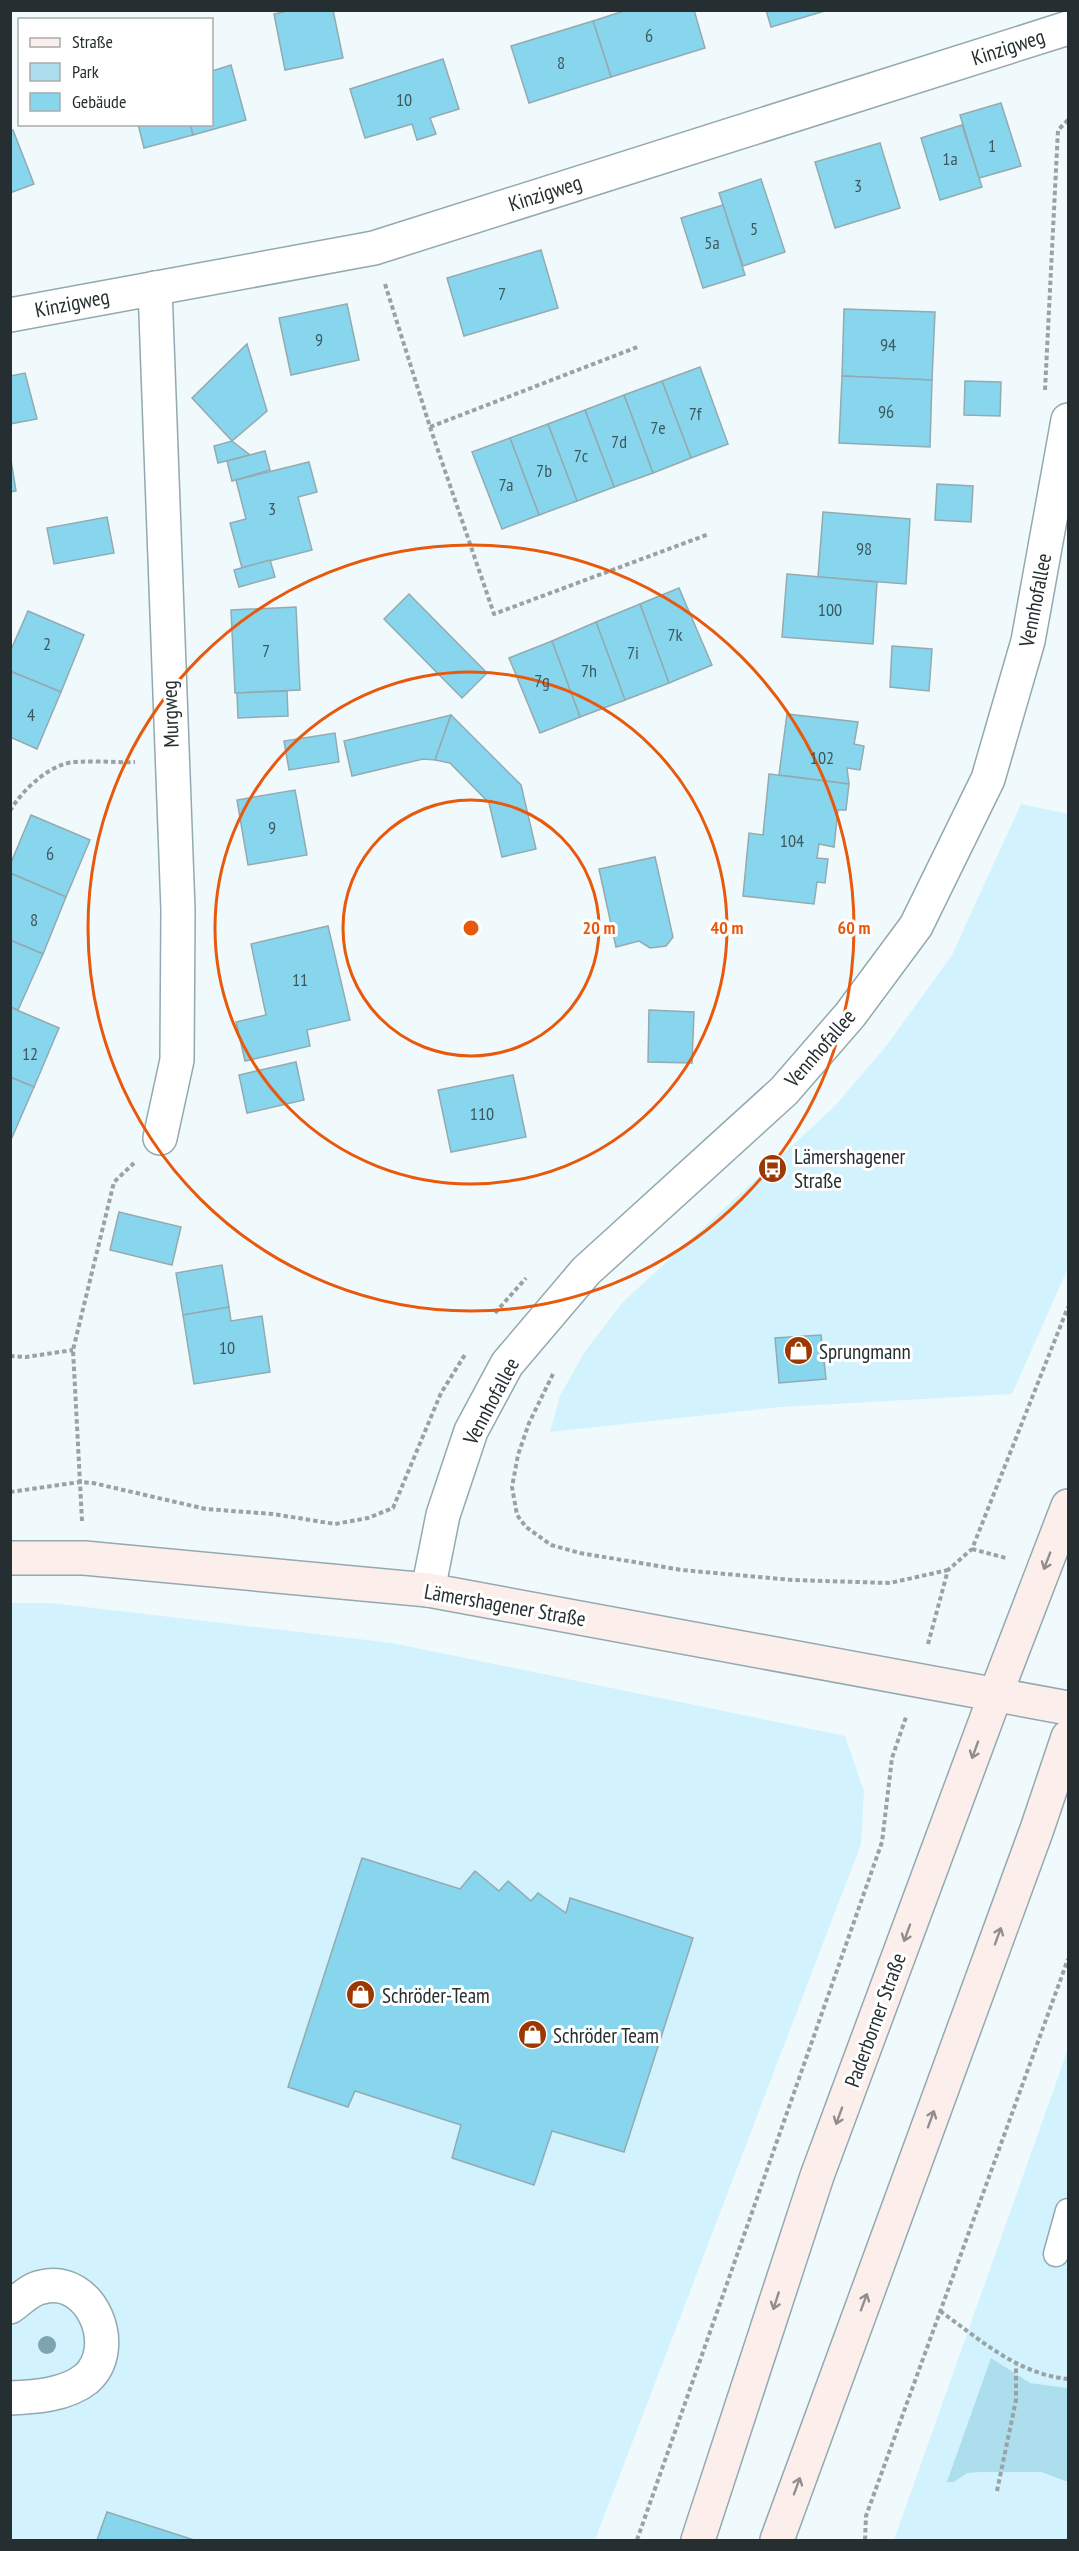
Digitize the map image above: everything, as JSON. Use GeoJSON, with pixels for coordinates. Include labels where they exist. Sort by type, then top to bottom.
{"type":"FeatureCollection","features":[{"type":"Feature","properties":{"kind":"main road","name":"Paderborner Straße"},"geometry":{"type":"LineString","coordinates":[[698,2541],[817,2176],[1068,1506]]}},
{"type":"Feature","properties":{"kind":"main road","name":"Lämershagener Straße"},"geometry":{"type":"LineString","coordinates":[[10,1558],[84,1558],[428,1590],[917,1682],[1068,1708]]}},
{"type":"Feature","properties":{"kind":"main road"},"geometry":{"type":"LineString","coordinates":[[777,2541],[1037,1829],[1068,1737]]}},
{"type":"Feature","properties":{"kind":"street","name":"Kinzigweg"},"geometry":{"type":"LineString","coordinates":[[10,315],[374,248],[1068,28]]}},
{"type":"Feature","properties":{"kind":"street","name":"Murgweg"},"geometry":{"type":"LineString","coordinates":[[155,288],[178,910],[177,1060],[160,1138]]}},
{"type":"Feature","properties":{"kind":"street","name":"Vennhofallee"},"geometry":{"type":"LineString","coordinates":[[428,1590],[443,1515],[471,1431],[507,1364],[586,1271],[784,1091],[850,1015],[916,926],[988,779],[1028,641],[1057,411]]}},
{"type":"Feature","properties":{"kind":"street"},"geometry":{"type":"LineString","coordinates":[[10,2307],[42,2287],[66,2288],[88,2303],[103,2339],[98,2361],[84,2380],[55,2392],[10,2398]]}},
{"type":"Feature","properties":{"kind":"lane"},"geometry":{"type":"LineString","coordinates":[[1056,2254],[1068,2211]]}},
{"type":"Feature","properties":{"kind":"path"},"geometry":{"type":"LineString","coordinates":[[1057,411],[1058,130],[1068,120]]}},
{"type":"Feature","properties":{"kind":"path"},"geometry":{"type":"LineString","coordinates":[[374,248],[430,427],[494,614],[709,534]]}},
{"type":"Feature","properties":{"kind":"path"},"geometry":{"type":"LineString","coordinates":[[430,427],[640,346]]}},
{"type":"Feature","properties":{"kind":"path"},"geometry":{"type":"LineString","coordinates":[[10,811],[34,783],[64,764],[171,759]]}},
{"type":"Feature","properties":{"kind":"path"},"geometry":{"type":"LineString","coordinates":[[84,1558],[74,1350],[114,1182],[160,1138]]}},
{"type":"Feature","properties":{"kind":"path"},"geometry":{"type":"LineString","coordinates":[[494,1315],[531,1273]]}},
{"type":"Feature","properties":{"kind":"path"},"geometry":{"type":"LineString","coordinates":[[526,1527],[551,1545],[580,1553],[682,1570],[792,1580],[890,1583],[948,1570],[972,1549],[1068,1307]]}},
{"type":"Feature","properties":{"kind":"path"},"geometry":{"type":"LineString","coordinates":[[10,1492],[80,1482],[206,1509],[273,1514],[335,1524],[368,1518],[393,1508],[441,1393],[472,1342]]}},
{"type":"Feature","properties":{"kind":"path"},"geometry":{"type":"LineString","coordinates":[[10,1356],[26,1357],[74,1350]]}},
{"type":"Feature","properties":{"kind":"path"},"geometry":{"type":"LineString","coordinates":[[637,2541],[882,1842],[892,1758],[917,1682],[948,1570]]}},
{"type":"Feature","properties":{"kind":"path"},"geometry":{"type":"LineString","coordinates":[[865,2541],[866,2516],[1068,1959]]}},
{"type":"Feature","properties":{"kind":"path"},"geometry":{"type":"LineString","coordinates":[[940,2311],[1016,2364],[1044,2376],[1068,2379]]}},
{"type":"Feature","properties":{"kind":"path"},"geometry":{"type":"LineString","coordinates":[[997,2491],[1016,2400],[1016,2364]]}},
{"type":"Feature","properties":{"kind":"shaded area"},"geometry":{"type":"Polygon","coordinates":[[[1021,804],[1068,814],[1068,1268],[1012,1394],[780,1407],[550,1432],[560,1396],[584,1353],[622,1303],[835,1106],[887,1045],[952,955],[1021,804]]]}},
{"type":"Feature","properties":{"kind":"shaded area"},"geometry":{"type":"Polygon","coordinates":[[[11,1603],[51,1603],[392,1643],[845,1736],[864,1791],[861,1844],[595,2540],[11,2540],[11,1603]]]}},
{"type":"Feature","properties":{"kind":"shaded area"},"geometry":{"type":"Polygon","coordinates":[[[1068,2049],[1068,2388],[1030,2383],[954,2482],[967,2473],[1041,2472],[1068,2482],[1068,2540],[894,2540],[1068,2049]]]}},
{"type":"Feature","properties":{"kind":"green space"},"geometry":{"type":"Polygon","coordinates":[[[991,2358],[1030,2383],[1068,2388],[1068,2482],[1041,2472],[983,2472],[967,2473],[954,2482],[947,2482],[991,2358]]]}},
{"type":"Feature","properties":{"kind":"building"},"geometry":{"type":"Polygon","coordinates":[[[292,10],[333,10],[343,58],[285,70],[274,14],[292,10]]]}},
{"type":"Feature","properties":{"kind":"building"},"geometry":{"type":"Polygon","coordinates":[[[627,10],[694,10],[705,48],[611,77],[593,21],[627,10]]]}},
{"type":"Feature","properties":{"kind":"building"},"geometry":{"type":"Polygon","coordinates":[[[766,10],[828,10],[771,27],[766,10]]]}},
{"type":"Feature","properties":{"kind":"building"},"geometry":{"type":"Polygon","coordinates":[[[593,21],[611,77],[529,103],[511,46],[593,21]]]}},
{"type":"Feature","properties":{"kind":"building"},"geometry":{"type":"Polygon","coordinates":[[[443,59],[459,109],[430,118],[436,134],[417,140],[412,124],[365,138],[350,89],[443,59]]]}},
{"type":"Feature","properties":{"kind":"building"},"geometry":{"type":"Polygon","coordinates":[[[231,65],[246,120],[193,135],[191,126],[213,126],[213,71],[231,65]]]}},
{"type":"Feature","properties":{"kind":"building"},"geometry":{"type":"Polygon","coordinates":[[[1001,103],[1021,166],[979,178],[960,115],[1001,103]]]}},
{"type":"Feature","properties":{"kind":"building"},"geometry":{"type":"Polygon","coordinates":[[[962,125],[982,187],[940,200],[921,138],[962,125]]]}},
{"type":"Feature","properties":{"kind":"building"},"geometry":{"type":"Polygon","coordinates":[[[138,126],[191,126],[193,135],[144,148],[138,126]]]}},
{"type":"Feature","properties":{"kind":"building"},"geometry":{"type":"Polygon","coordinates":[[[13,130],[34,184],[10,193],[10,131],[13,130]]]}},
{"type":"Feature","properties":{"kind":"building"},"geometry":{"type":"Polygon","coordinates":[[[880,143],[900,208],[835,228],[815,162],[880,143]]]}},
{"type":"Feature","properties":{"kind":"building"},"geometry":{"type":"Polygon","coordinates":[[[761,179],[785,252],[743,266],[719,193],[761,179]]]}},
{"type":"Feature","properties":{"kind":"building"},"geometry":{"type":"Polygon","coordinates":[[[723,205],[745,275],[703,288],[681,218],[723,205]]]}},
{"type":"Feature","properties":{"kind":"building"},"geometry":{"type":"Polygon","coordinates":[[[541,250],[558,308],[464,336],[447,278],[541,250]]]}},
{"type":"Feature","properties":{"kind":"building"},"geometry":{"type":"Polygon","coordinates":[[[347,304],[359,360],[291,375],[279,318],[347,304]]]}},
{"type":"Feature","properties":{"kind":"building"},"geometry":{"type":"Polygon","coordinates":[[[844,309],[935,312],[932,380],[842,376],[844,309]]]}},
{"type":"Feature","properties":{"kind":"building"},"geometry":{"type":"Polygon","coordinates":[[[247,344],[267,411],[232,441],[192,398],[247,344]]]}},
{"type":"Feature","properties":{"kind":"building"},"geometry":{"type":"Polygon","coordinates":[[[700,367],[728,444],[691,458],[662,381],[700,367]]]}},
{"type":"Feature","properties":{"kind":"building"},"geometry":{"type":"Polygon","coordinates":[[[25,373],[37,419],[10,424],[10,376],[25,373]]]}},
{"type":"Feature","properties":{"kind":"building"},"geometry":{"type":"Polygon","coordinates":[[[842,376],[932,380],[930,447],[839,443],[842,376]]]}},
{"type":"Feature","properties":{"kind":"building"},"geometry":{"type":"Polygon","coordinates":[[[662,381],[691,458],[653,473],[624,395],[662,381]]]}},
{"type":"Feature","properties":{"kind":"building"},"geometry":{"type":"Polygon","coordinates":[[[965,381],[1001,382],[1000,416],[964,415],[965,381]]]}},
{"type":"Feature","properties":{"kind":"building"},"geometry":{"type":"Polygon","coordinates":[[[624,395],[653,473],[614,487],[585,410],[624,395]]]}},
{"type":"Feature","properties":{"kind":"building"},"geometry":{"type":"Polygon","coordinates":[[[585,410],[614,487],[577,501],[548,424],[585,410]]]}},
{"type":"Feature","properties":{"kind":"building"},"geometry":{"type":"Polygon","coordinates":[[[548,424],[577,501],[539,515],[510,438],[548,424]]]}},
{"type":"Feature","properties":{"kind":"building"},"geometry":{"type":"Polygon","coordinates":[[[510,438],[539,515],[502,529],[472,452],[510,438]]]}},
{"type":"Feature","properties":{"kind":"building"},"geometry":{"type":"Polygon","coordinates":[[[232,441],[250,455],[218,463],[214,446],[232,441]]]}},
{"type":"Feature","properties":{"kind":"building"},"geometry":{"type":"Polygon","coordinates":[[[265,451],[270,470],[232,481],[227,461],[265,451]]]}},
{"type":"Feature","properties":{"kind":"building"},"geometry":{"type":"Polygon","coordinates":[[[10,454],[16,491],[10,492],[10,454]]]}},
{"type":"Feature","properties":{"kind":"building"},"geometry":{"type":"Polygon","coordinates":[[[309,462],[317,492],[298,497],[312,550],[242,568],[230,523],[246,519],[236,480],[309,462]]]}},
{"type":"Feature","properties":{"kind":"building"},"geometry":{"type":"Polygon","coordinates":[[[937,484],[973,486],[971,522],[935,520],[937,484]]]}},
{"type":"Feature","properties":{"kind":"building"},"geometry":{"type":"Polygon","coordinates":[[[823,512],[910,519],[906,584],[818,577],[823,512]]]}},
{"type":"Feature","properties":{"kind":"building"},"geometry":{"type":"Polygon","coordinates":[[[107,517],[114,553],[54,564],[47,528],[107,517]]]}},
{"type":"Feature","properties":{"kind":"building"},"geometry":{"type":"Polygon","coordinates":[[[270,560],[275,577],[239,587],[234,570],[270,560]]]}},
{"type":"Feature","properties":{"kind":"building"},"geometry":{"type":"Polygon","coordinates":[[[787,574],[877,582],[873,644],[782,637],[787,574]]]}},
{"type":"Feature","properties":{"kind":"building"},"geometry":{"type":"Polygon","coordinates":[[[679,588],[712,665],[669,683],[640,604],[679,588]]]}},
{"type":"Feature","properties":{"kind":"building"},"geometry":{"type":"Polygon","coordinates":[[[409,594],[487,673],[462,698],[384,619],[409,594]]]}},
{"type":"Feature","properties":{"kind":"building"},"geometry":{"type":"Polygon","coordinates":[[[640,604],[669,683],[625,700],[596,622],[640,604]]]}},
{"type":"Feature","properties":{"kind":"building"},"geometry":{"type":"Polygon","coordinates":[[[296,607],[300,690],[235,693],[231,610],[296,607]]]}},
{"type":"Feature","properties":{"kind":"building"},"geometry":{"type":"Polygon","coordinates":[[[28,611],[84,635],[61,692],[10,671],[10,652],[28,611]]]}},
{"type":"Feature","properties":{"kind":"building"},"geometry":{"type":"Polygon","coordinates":[[[596,622],[625,700],[580,717],[552,641],[596,622]]]}},
{"type":"Feature","properties":{"kind":"building"},"geometry":{"type":"Polygon","coordinates":[[[552,641],[580,717],[540,733],[509,658],[552,641]]]}},
{"type":"Feature","properties":{"kind":"building"},"geometry":{"type":"Polygon","coordinates":[[[892,646],[932,649],[929,691],[890,687],[892,646]]]}},
{"type":"Feature","properties":{"kind":"building"},"geometry":{"type":"Polygon","coordinates":[[[10,671],[61,692],[37,749],[10,737],[10,671]]]}},
{"type":"Feature","properties":{"kind":"building"},"geometry":{"type":"Polygon","coordinates":[[[287,691],[288,716],[238,718],[237,693],[287,691]]]}},
{"type":"Feature","properties":{"kind":"building"},"geometry":{"type":"Polygon","coordinates":[[[787,714],[858,722],[854,744],[864,746],[860,770],[847,768],[849,784],[779,775],[787,714]]]}},
{"type":"Feature","properties":{"kind":"building"},"geometry":{"type":"Polygon","coordinates":[[[451,715],[435,760],[423,759],[352,776],[344,741],[451,715]]]}},
{"type":"Feature","properties":{"kind":"building"},"geometry":{"type":"Polygon","coordinates":[[[451,715],[521,785],[536,849],[502,857],[489,803],[450,763],[435,760],[451,715]]]}},
{"type":"Feature","properties":{"kind":"building"},"geometry":{"type":"Polygon","coordinates":[[[335,733],[339,762],[289,770],[284,741],[335,733]]]}},
{"type":"Feature","properties":{"kind":"building"},"geometry":{"type":"Polygon","coordinates":[[[769,774],[849,784],[846,810],[838,810],[834,847],[819,844],[817,858],[828,859],[825,883],[817,882],[814,904],[743,896],[749,833],[763,835],[769,774]]]}},
{"type":"Feature","properties":{"kind":"building"},"geometry":{"type":"Polygon","coordinates":[[[295,790],[307,855],[248,865],[237,800],[295,790]]]}},
{"type":"Feature","properties":{"kind":"building"},"geometry":{"type":"Polygon","coordinates":[[[31,815],[90,840],[66,897],[10,873],[10,865],[31,815]]]}},
{"type":"Feature","properties":{"kind":"building"},"geometry":{"type":"Polygon","coordinates":[[[655,857],[673,937],[666,946],[650,948],[639,941],[616,947],[599,869],[655,857]]]}},
{"type":"Feature","properties":{"kind":"building"},"geometry":{"type":"Polygon","coordinates":[[[10,873],[66,897],[43,954],[10,940],[10,873]]]}},
{"type":"Feature","properties":{"kind":"building"},"geometry":{"type":"Polygon","coordinates":[[[328,926],[350,1020],[307,1030],[310,1046],[245,1061],[236,1022],[266,1015],[251,944],[328,926]]]}},
{"type":"Feature","properties":{"kind":"building"},"geometry":{"type":"Polygon","coordinates":[[[10,940],[43,954],[18,1010],[10,1007],[10,940]]]}},
{"type":"Feature","properties":{"kind":"building"},"geometry":{"type":"Polygon","coordinates":[[[10,1007],[59,1028],[34,1087],[10,1077],[10,1007]]]}},
{"type":"Feature","properties":{"kind":"building"},"geometry":{"type":"Polygon","coordinates":[[[649,1010],[694,1012],[692,1063],[648,1062],[649,1010]]]}},
{"type":"Feature","properties":{"kind":"building"},"geometry":{"type":"Polygon","coordinates":[[[296,1062],[304,1100],[247,1113],[239,1075],[296,1062]]]}},
{"type":"Feature","properties":{"kind":"building"},"geometry":{"type":"Polygon","coordinates":[[[513,1075],[526,1137],[451,1152],[438,1090],[513,1075]]]}},
{"type":"Feature","properties":{"kind":"building"},"geometry":{"type":"Polygon","coordinates":[[[10,1077],[34,1087],[10,1142],[10,1077]]]}},
{"type":"Feature","properties":{"kind":"building"},"geometry":{"type":"Polygon","coordinates":[[[119,1212],[181,1227],[172,1265],[110,1250],[119,1212]]]}},
{"type":"Feature","properties":{"kind":"building"},"geometry":{"type":"Polygon","coordinates":[[[222,1265],[229,1307],[183,1315],[176,1273],[222,1265]]]}},
{"type":"Feature","properties":{"kind":"building"},"geometry":{"type":"Polygon","coordinates":[[[229,1307],[231,1321],[262,1316],[270,1372],[194,1384],[183,1315],[229,1307]]]}},
{"type":"Feature","properties":{"kind":"building"},"geometry":{"type":"Polygon","coordinates":[[[821,1335],[826,1379],[779,1383],[775,1338],[821,1335]]]}},
{"type":"Feature","properties":{"kind":"building"},"geometry":{"type":"Polygon","coordinates":[[[362,1858],[460,1889],[475,1871],[499,1891],[508,1881],[531,1901],[538,1893],[566,1913],[570,1898],[693,1938],[624,2152],[552,2131],[534,2185],[452,2158],[461,2125],[355,2091],[348,2107],[288,2087],[362,1858]]]}},
{"type":"Feature","properties":{"kind":"building"},"geometry":{"type":"Polygon","coordinates":[[[107,2512],[194,2540],[97,2540],[107,2512]]]}},
{"type":"Feature","properties":{"kind":"place","name":"Lämershagener Straße"},"geometry":{"type":"Point","coordinates":[773,1168]}},
{"type":"Feature","properties":{"kind":"place","name":"Sprungmann"},"geometry":{"type":"Point","coordinates":[798,1351]}},
{"type":"Feature","properties":{"kind":"place","name":"Schröder-Team"},"geometry":{"type":"Point","coordinates":[361,1995]}},
{"type":"Feature","properties":{"kind":"place","name":"Schröder Team"},"geometry":{"type":"Point","coordinates":[532,2035]}}]}
